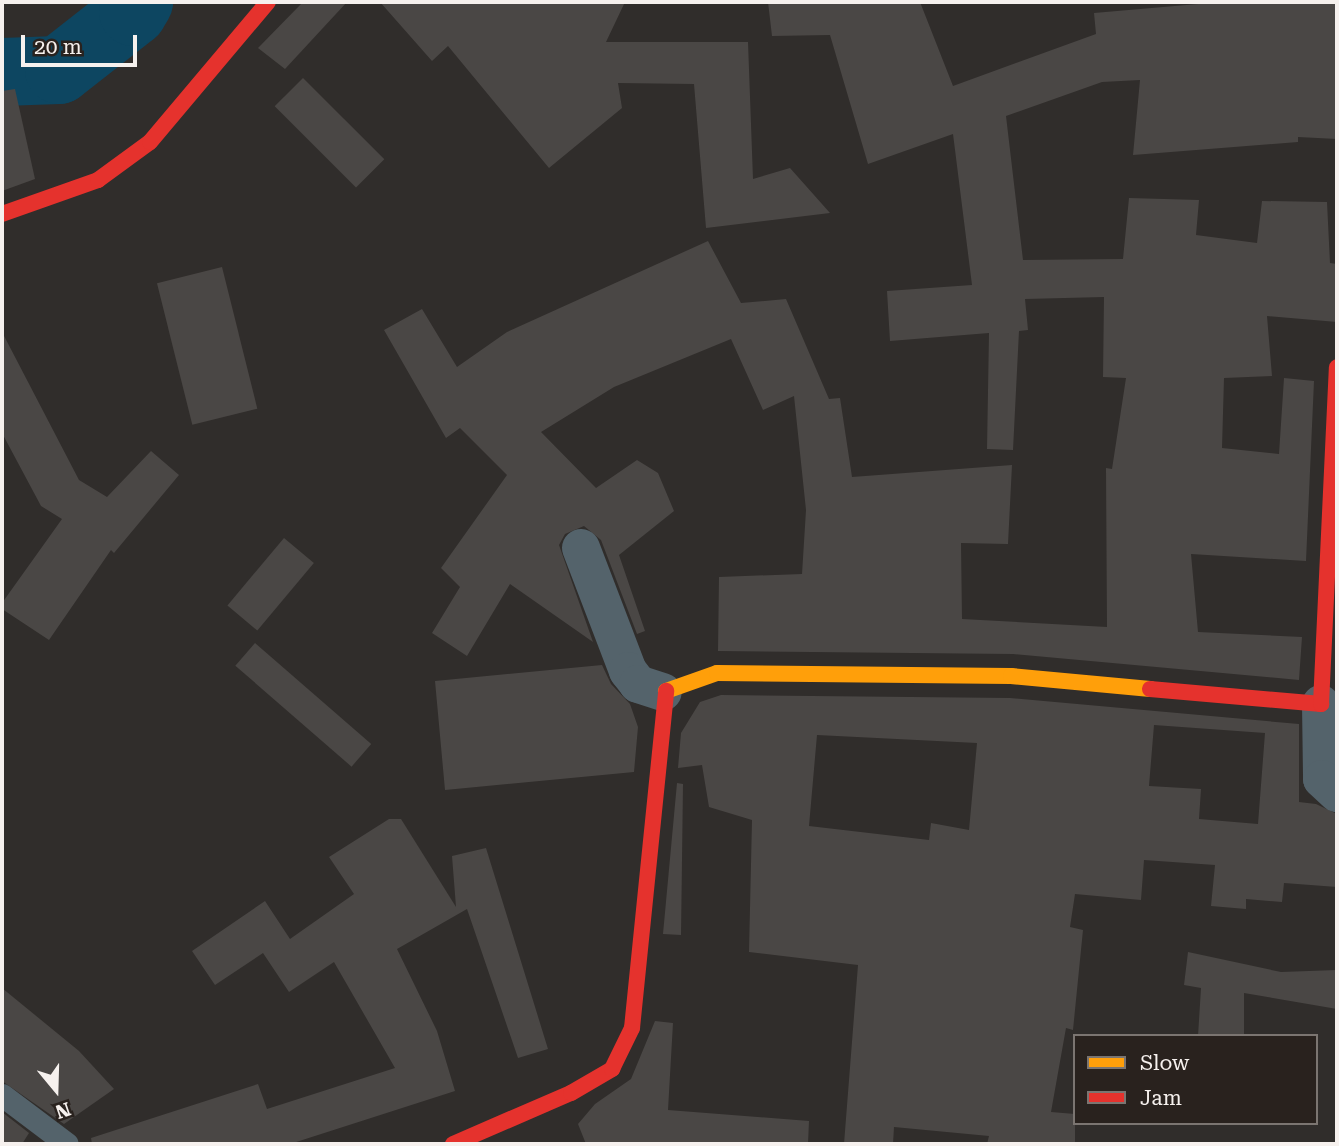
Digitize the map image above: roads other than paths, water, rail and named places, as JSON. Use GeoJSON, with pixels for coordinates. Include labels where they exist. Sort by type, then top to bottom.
{"type":"FeatureCollection","features":[{"type":"Feature","properties":{"kind":"street"},"geometry":{"type":"LineString","coordinates":[[2,214],[98,180],[150,142],[268,2]]}},
{"type":"Feature","properties":{"kind":"street"},"geometry":{"type":"LineString","coordinates":[[1337,367],[1332,600],[1321,704],[1322,779],[1337,793]]}},
{"type":"Feature","properties":{"kind":"street"},"geometry":{"type":"LineString","coordinates":[[581,548],[628,671],[638,684],[663,692],[717,673],[1011,676],[1321,704]]}},
{"type":"Feature","properties":{"kind":"street"},"geometry":{"type":"LineString","coordinates":[[453,1144],[571,1093],[612,1069],[632,1028],[663,692]]}},
{"type":"Feature","properties":{"kind":"lane"},"geometry":{"type":"LineString","coordinates":[[2,1095],[67,1144]]}},
{"type":"Feature","properties":{"kind":"waterway"},"geometry":{"type":"LineString","coordinates":[[2,72],[59,70],[133,12],[139,2]]}}]}
